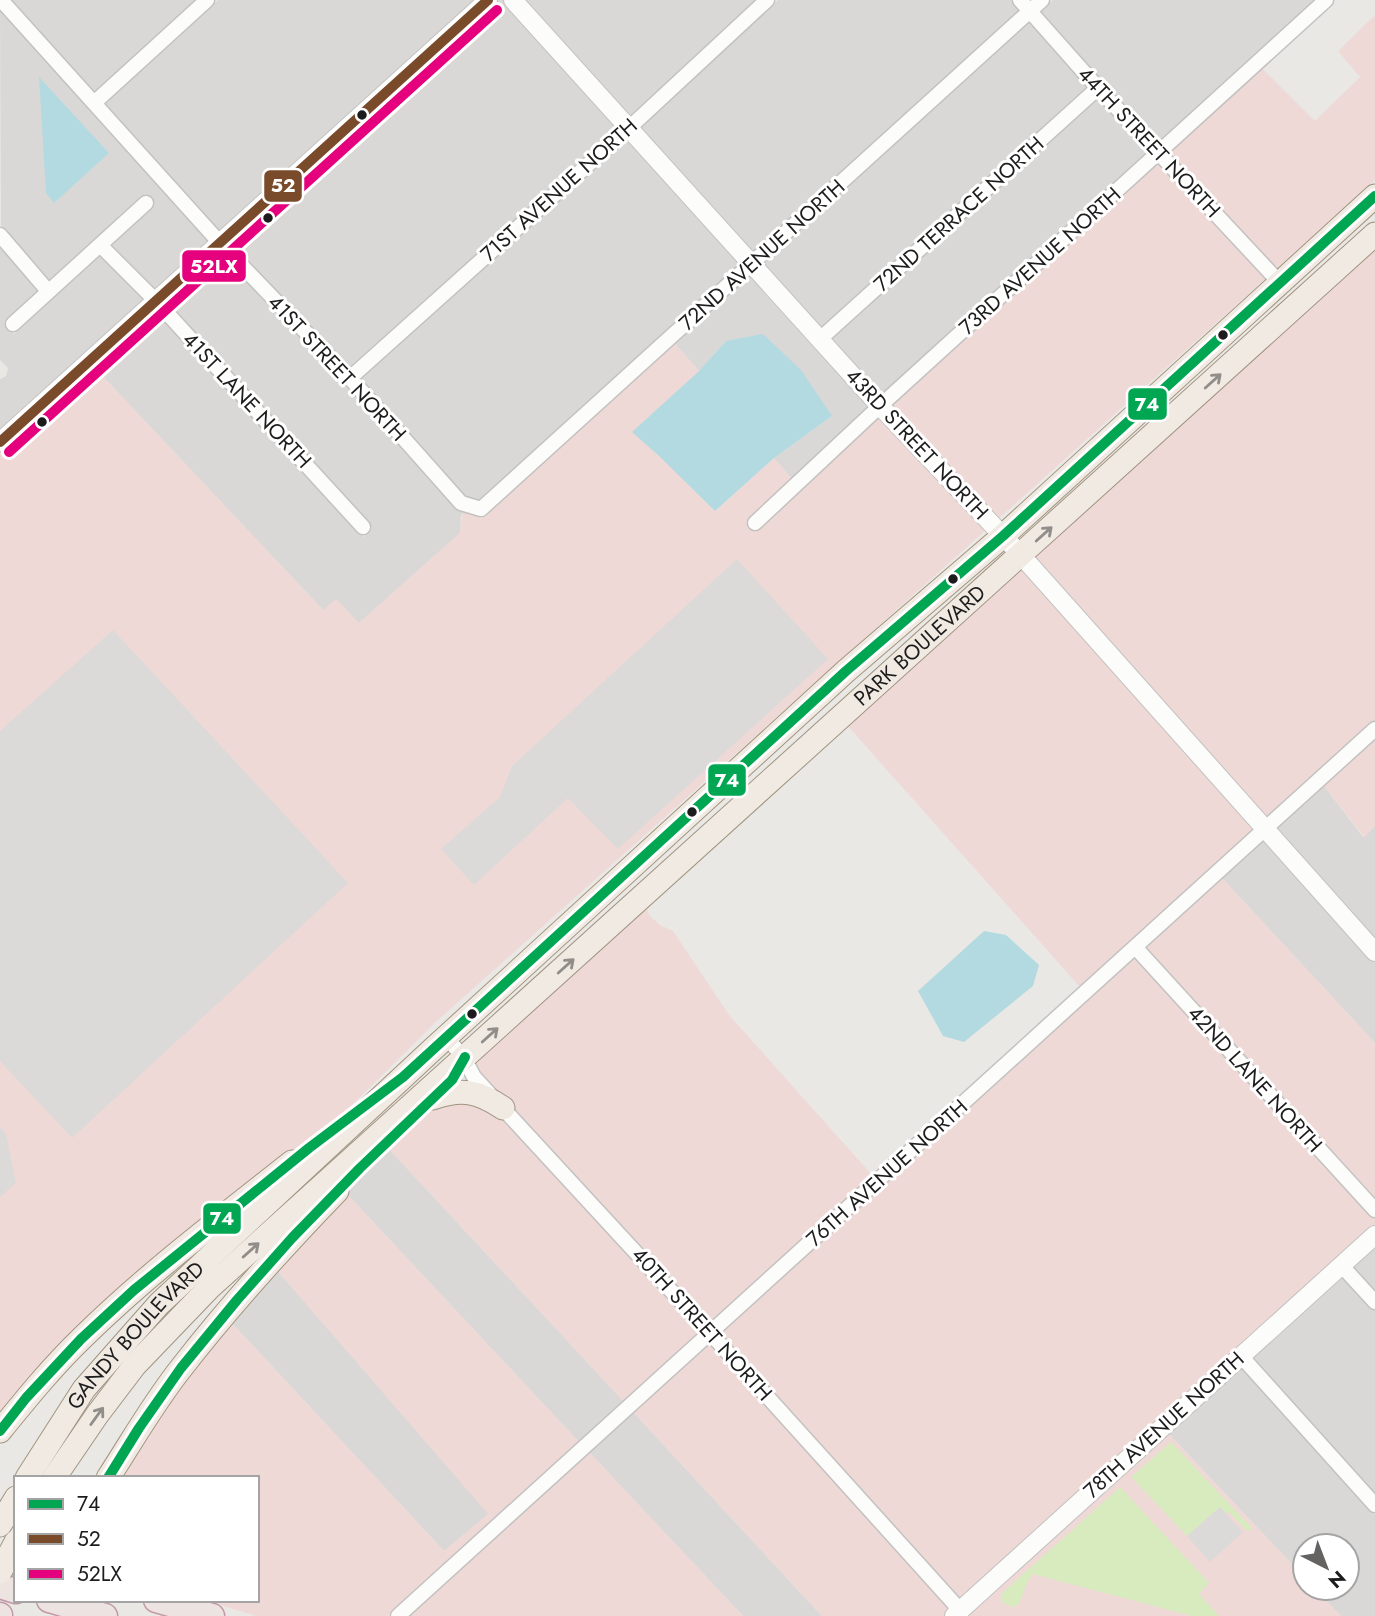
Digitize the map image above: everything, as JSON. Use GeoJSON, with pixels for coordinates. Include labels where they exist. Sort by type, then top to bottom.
{"type":"FeatureCollection","features":[{"type":"Feature","properties":{"kind":"highway"},"geometry":{"type":"LineString","coordinates":[[163,1602],[212,1616]]}},
{"type":"Feature","properties":{"kind":"highway"},"geometry":{"type":"LineString","coordinates":[[63,1612],[105,1616]]}},
{"type":"Feature","properties":{"kind":"main road","name":"PARK BOULEVARD"},"geometry":{"type":"LineString","coordinates":[[446,1037],[846,671],[1003,536],[1375,196]]}},
{"type":"Feature","properties":{"kind":"main road"},"geometry":{"type":"LineString","coordinates":[[1321,283],[1325,264],[1345,240],[1352,217]]}},
{"type":"Feature","properties":{"kind":"main road","name":"PARK BOULEVARD"},"geometry":{"type":"LineString","coordinates":[[464,1058],[1375,234]]}},
{"type":"Feature","properties":{"kind":"main road"},"geometry":{"type":"LineString","coordinates":[[1251,346],[1254,331],[1278,304],[1282,293],[1280,283]]}},
{"type":"Feature","properties":{"kind":"main road"},"geometry":{"type":"LineString","coordinates":[[746,802],[742,797],[747,785],[818,719],[846,671]]}},
{"type":"Feature","properties":{"kind":"main road"},"geometry":{"type":"LineString","coordinates":[[588,946],[607,913],[716,813],[726,794],[722,784]]}},
{"type":"Feature","properties":{"kind":"main road","name":"GANDY BOULEVARD"},"geometry":{"type":"LineString","coordinates":[[43,1473],[84,1388],[159,1304],[446,1037]]}},
{"type":"Feature","properties":{"kind":"main road"},"geometry":{"type":"LineString","coordinates":[[109,1476],[181,1368],[249,1286],[365,1162],[452,1080],[464,1058]]}},
{"type":"Feature","properties":{"kind":"main road","name":"GANDY BOULEVARD"},"geometry":{"type":"LineString","coordinates":[[43,1473],[97,1415],[135,1364],[209,1288],[464,1058]]}},
{"type":"Feature","properties":{"kind":"main road"},"geometry":{"type":"LineString","coordinates":[[0,1431],[26,1398],[81,1339],[134,1290],[299,1156],[403,1077]]}},
{"type":"Feature","properties":{"kind":"main road"},"geometry":{"type":"LineString","coordinates":[[433,1098],[446,1094],[472,1093],[482,1095],[503,1108]]}},
{"type":"Feature","properties":{"kind":"main road"},"geometry":{"type":"LineString","coordinates":[[0,1525],[14,1501]]}},
{"type":"Feature","properties":{"kind":"street","name":"41ST STREET NORTH"},"geometry":{"type":"LineString","coordinates":[[1,0],[220,243],[349,378],[461,503],[481,509]]}},
{"type":"Feature","properties":{"kind":"street"},"geometry":{"type":"LineString","coordinates":[[94,103],[207,0]]}},
{"type":"Feature","properties":{"kind":"street"},"geometry":{"type":"LineString","coordinates":[[0,442],[488,0]]}},
{"type":"Feature","properties":{"kind":"street","name":"43RD STREET NORTH"},"geometry":{"type":"LineString","coordinates":[[513,0],[880,406],[1021,555],[1375,952]]}},
{"type":"Feature","properties":{"kind":"street","name":"71ST AVENUE NORTH"},"geometry":{"type":"LineString","coordinates":[[349,378],[629,128],[767,0]]}},
{"type":"Feature","properties":{"kind":"street","name":"44TH STREET NORTH"},"geometry":{"type":"LineString","coordinates":[[1020,0],[1280,283]]}},
{"type":"Feature","properties":{"kind":"street","name":"72ND AVENUE NORTH"},"geometry":{"type":"LineString","coordinates":[[481,509],[1042,0]]}},
{"type":"Feature","properties":{"kind":"street","name":"73RD AVENUE NORTH"},"geometry":{"type":"LineString","coordinates":[[755,523],[1326,0]]}},
{"type":"Feature","properties":{"kind":"street","name":"72ND TERRACE NORTH"},"geometry":{"type":"LineString","coordinates":[[820,339],[1098,88]]}},
{"type":"Feature","properties":{"kind":"street"},"geometry":{"type":"LineString","coordinates":[[13,324],[146,203]]}},
{"type":"Feature","properties":{"kind":"street"},"geometry":{"type":"LineString","coordinates":[[0,234],[48,291]]}},
{"type":"Feature","properties":{"kind":"street","name":"41ST LANE NORTH"},"geometry":{"type":"LineString","coordinates":[[100,245],[156,301],[363,527]]}},
{"type":"Feature","properties":{"kind":"street","name":"76TH AVENUE NORTH"},"geometry":{"type":"LineString","coordinates":[[398,1616],[1375,729]]}},
{"type":"Feature","properties":{"kind":"street","name":"42ND LANE NORTH"},"geometry":{"type":"LineString","coordinates":[[1135,947],[1375,1210]]}},
{"type":"Feature","properties":{"kind":"street","name":"40TH STREET NORTH"},"geometry":{"type":"LineString","coordinates":[[446,1037],[464,1058],[474,1077],[710,1333],[957,1613]]}},
{"type":"Feature","properties":{"kind":"street","name":"78TH AVENUE NORTH"},"geometry":{"type":"LineString","coordinates":[[957,1613],[1375,1235]]}},
{"type":"Feature","properties":{"kind":"street"},"geometry":{"type":"LineString","coordinates":[[1341,1265],[1375,1302]]}},
{"type":"Feature","properties":{"kind":"street"},"geometry":{"type":"LineString","coordinates":[[1241,1356],[1375,1505]]}},
{"type":"Feature","properties":{"kind":"shaded area"},"geometry":{"type":"Polygon","coordinates":[[[10,0],[197,0],[94,93],[10,0]]]}},
{"type":"Feature","properties":{"kind":"shaded area"},"geometry":{"type":"Polygon","coordinates":[[[218,0],[477,0],[220,233],[104,104],[218,0]]]}},
{"type":"Feature","properties":{"kind":"shaded area"},"geometry":{"type":"Polygon","coordinates":[[[499,0],[504,0],[619,127],[349,368],[230,244],[499,0]]]}},
{"type":"Feature","properties":{"kind":"shaded area"},"geometry":{"type":"Polygon","coordinates":[[[522,0],[756,0],[629,118],[522,0]]]}},
{"type":"Feature","properties":{"kind":"shaded area"},"geometry":{"type":"Polygon","coordinates":[[[778,0],[1011,0],[1020,10],[752,254],[638,129],[778,0]]]}},
{"type":"Feature","properties":{"kind":"shaded area"},"geometry":{"type":"Polygon","coordinates":[[[1053,0],[1315,0],[1158,143],[1039,12],[1053,0]]]}},
{"type":"Feature","properties":{"kind":"shaded area"},"geometry":{"type":"Polygon","coordinates":[[[0,8],[210,242],[155,292],[110,246],[155,204],[146,194],[48,281],[1,225],[0,8]]]}},
{"type":"Feature","properties":{"kind":"shaded area"},"geometry":{"type":"Polygon","coordinates":[[[1375,15],[1375,180],[1276,269],[1168,154],[1262,68],[1315,121],[1360,77],[1338,51],[1375,15]]]}},
{"type":"Feature","properties":{"kind":"shaded area"},"geometry":{"type":"Polygon","coordinates":[[[1030,21],[1088,87],[820,329],[762,265],[1030,21]]]}},
{"type":"Feature","properties":{"kind":"shaded area"},"geometry":{"type":"Polygon","coordinates":[[[1098,98],[1148,152],[880,396],[830,340],[1098,98]]]}},
{"type":"Feature","properties":{"kind":"shaded area"},"geometry":{"type":"Polygon","coordinates":[[[629,137],[742,263],[484,496],[478,501],[464,497],[359,379],[629,137]]]}},
{"type":"Feature","properties":{"kind":"shaded area"},"geometry":{"type":"Polygon","coordinates":[[[1158,162],[1266,278],[997,520],[890,407],[1158,162]]]}},
{"type":"Feature","properties":{"kind":"shaded area"},"geometry":{"type":"Polygon","coordinates":[[[1375,244],[1375,720],[1264,820],[1031,557],[1375,244]]]}},
{"type":"Feature","properties":{"kind":"shaded area"},"geometry":{"type":"Polygon","coordinates":[[[0,245],[39,290],[4,323],[14,334],[100,254],[146,301],[0,433],[0,379],[6,376],[8,368],[0,360],[0,245]]]}},
{"type":"Feature","properties":{"kind":"shaded area"},"geometry":{"type":"Polygon","coordinates":[[[220,253],[466,511],[461,515],[460,533],[359,623],[323,610],[94,367],[156,311],[364,537],[372,528],[165,302],[220,253]]]}},
{"type":"Feature","properties":{"kind":"shaded area"},"geometry":{"type":"Polygon","coordinates":[[[752,274],[871,405],[792,479],[774,458],[832,416],[726,341],[699,371],[675,344],[752,274]]]}},
{"type":"Feature","properties":{"kind":"shaded area"},"geometry":{"type":"Polygon","coordinates":[[[675,344],[699,371],[633,432],[715,511],[774,458],[792,479],[746,522],[755,532],[881,415],[987,529],[438,1020],[344,1113],[193,1232],[0,1420],[0,452],[94,367],[323,610],[336,599],[359,623],[460,533],[462,515],[466,511],[481,519],[486,517],[487,513],[675,344]]]}},
{"type":"Feature","properties":{"kind":"shaded area"},"geometry":{"type":"Polygon","coordinates":[[[737,559],[828,659],[618,849],[568,798],[474,885],[441,849],[500,797],[512,766],[737,559]]]}},
{"type":"Feature","properties":{"kind":"shaded area"},"geometry":{"type":"Polygon","coordinates":[[[1022,566],[1255,829],[1080,987],[847,725],[1022,566]]]}},
{"type":"Feature","properties":{"kind":"shaded area"},"geometry":{"type":"Polygon","coordinates":[[[113,630],[348,883],[72,1138],[0,1061],[0,731],[113,630]]]}},
{"type":"Feature","properties":{"kind":"shaded area"},"geometry":{"type":"Polygon","coordinates":[[[1375,739],[1375,826],[1364,837],[1324,786],[1375,739]]]}},
{"type":"Feature","properties":{"kind":"shaded area"},"geometry":{"type":"Polygon","coordinates":[[[1324,786],[1363,837],[1375,826],[1375,942],[1274,831],[1324,786]]]}},
{"type":"Feature","properties":{"kind":"shaded area"},"geometry":{"type":"Polygon","coordinates":[[[1265,839],[1375,961],[1375,1043],[1222,878],[1265,839]]]}},
{"type":"Feature","properties":{"kind":"shaded area"},"geometry":{"type":"Polygon","coordinates":[[[1222,878],[1375,1043],[1375,1225],[960,1600],[720,1334],[1222,878]]]}},
{"type":"Feature","properties":{"kind":"shaded area"},"geometry":{"type":"Polygon","coordinates":[[[645,906],[650,916],[660,925],[673,931],[729,1015],[873,1176],[710,1323],[480,1074],[473,1061],[645,906]]]}},
{"type":"Feature","properties":{"kind":"shaded area"},"geometry":{"type":"Polygon","coordinates":[[[460,1099],[498,1113],[700,1332],[624,1402],[389,1149],[437,1104],[460,1099]]]}},
{"type":"Feature","properties":{"kind":"shaded area"},"geometry":{"type":"Polygon","coordinates":[[[0,1127],[6,1134],[16,1183],[0,1197],[0,1127]]]}},
{"type":"Feature","properties":{"kind":"shaded area"},"geometry":{"type":"Polygon","coordinates":[[[389,1149],[624,1402],[579,1442],[346,1193],[389,1149]]]}},
{"type":"Feature","properties":{"kind":"shaded area"},"geometry":{"type":"Polygon","coordinates":[[[346,1193],[579,1442],[387,1616],[256,1616],[210,1602],[259,1602],[259,1476],[121,1476],[197,1360],[229,1320],[444,1551],[488,1514],[275,1268],[346,1193]]]}},
{"type":"Feature","properties":{"kind":"shaded area"},"geometry":{"type":"Polygon","coordinates":[[[1375,1244],[1375,1292],[1351,1266],[1375,1244]]]}},
{"type":"Feature","properties":{"kind":"shaded area"},"geometry":{"type":"Polygon","coordinates":[[[275,1268],[489,1514],[444,1551],[229,1320],[275,1268]]]}},
{"type":"Feature","properties":{"kind":"shaded area"},"geometry":{"type":"Polygon","coordinates":[[[1341,1275],[1375,1311],[1375,1496],[1251,1357],[1341,1275]]]}},
{"type":"Feature","properties":{"kind":"shaded area"},"geometry":{"type":"Polygon","coordinates":[[[710,1343],[951,1609],[943,1616],[822,1616],[633,1412],[710,1343]]]}},
{"type":"Feature","properties":{"kind":"shaded area"},"geometry":{"type":"Polygon","coordinates":[[[1241,1366],[1375,1515],[1375,1616],[1341,1616],[1328,1602],[1361,1602],[1361,1532],[1291,1532],[1291,1563],[1167,1432],[1241,1366]]]}},
{"type":"Feature","properties":{"kind":"shaded area"},"geometry":{"type":"Polygon","coordinates":[[[633,1412],[822,1616],[743,1616],[589,1452],[633,1412]]]}},
{"type":"Feature","properties":{"kind":"shaded area"},"geometry":{"type":"Polygon","coordinates":[[[1167,1432],[1291,1563],[1291,1602],[1328,1602],[1341,1616],[964,1616],[1167,1432]]]}},
{"type":"Feature","properties":{"kind":"shaded area"},"geometry":{"type":"Polygon","coordinates":[[[589,1452],[743,1616],[409,1616],[589,1452]]]}},
{"type":"Feature","properties":{"kind":"shaded area"},"geometry":{"type":"Polygon","coordinates":[[[1220,1507],[1243,1532],[1210,1562],[1187,1536],[1220,1507]]]}},
{"type":"Feature","properties":{"kind":"green space"},"geometry":{"type":"Polygon","coordinates":[[[1171,1442],[1252,1528],[1248,1532],[1229,1512],[1226,1514],[1220,1507],[1187,1536],[1131,1477],[1171,1442]]]}},
{"type":"Feature","properties":{"kind":"green space"},"geometry":{"type":"Polygon","coordinates":[[[1119,1488],[1209,1583],[1199,1594],[1219,1616],[1192,1616],[1033,1574],[1018,1605],[1012,1607],[1002,1602],[1001,1594],[1119,1488]]]}},
{"type":"Feature","properties":{"kind":"water"},"geometry":{"type":"Polygon","coordinates":[[[39,77],[109,153],[54,203],[46,193],[39,77]]]}},
{"type":"Feature","properties":{"kind":"water"},"geometry":{"type":"Polygon","coordinates":[[[763,334],[801,370],[832,416],[774,458],[715,511],[632,432],[699,371],[726,341],[763,334]]]}},
{"type":"Feature","properties":{"kind":"water"},"geometry":{"type":"Polygon","coordinates":[[[984,931],[1006,935],[1039,965],[1033,986],[964,1042],[943,1036],[918,991],[984,931]]]}},
{"type":"Feature","properties":{"kind":"transit line","name":"52"},"geometry":{"type":"LineString","coordinates":[[0,442],[488,0]]}},
{"type":"Feature","properties":{"kind":"transit line","name":"52LX"},"geometry":{"type":"LineString","coordinates":[[9,452],[497,10]]}},
{"type":"Feature","properties":{"kind":"transit line","name":"74"},"geometry":{"type":"LineString","coordinates":[[0,1431],[26,1398],[81,1339],[134,1290],[309,1148],[403,1077],[846,671],[1003,536],[1375,196]]}},
{"type":"Feature","properties":{"kind":"transit line","name":"74"},"geometry":{"type":"LineString","coordinates":[[109,1476],[181,1368],[237,1300],[360,1168],[452,1080],[465,1057]]}}]}
